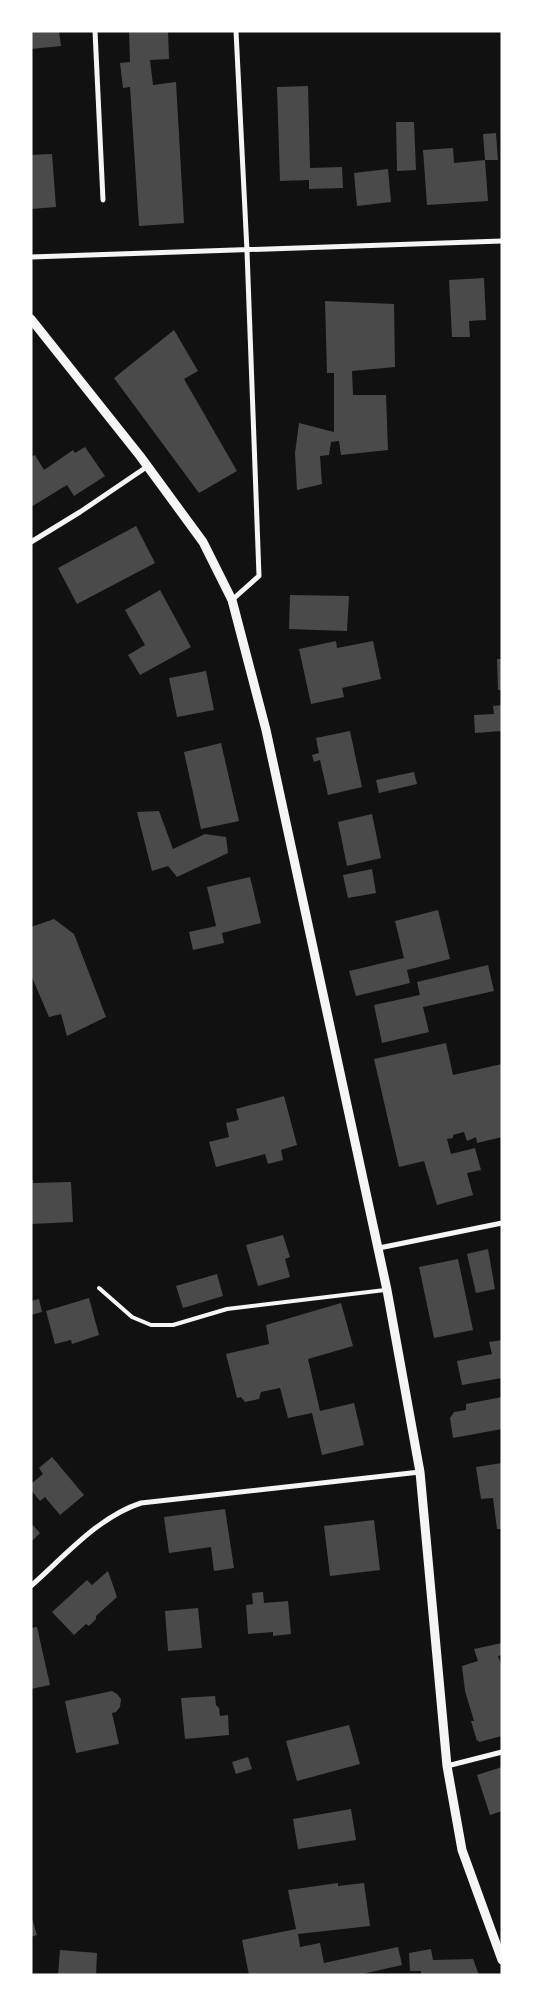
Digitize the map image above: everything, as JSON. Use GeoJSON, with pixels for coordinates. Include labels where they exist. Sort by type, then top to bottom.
{"type":"FeatureCollection","features":[{"type":"Feature","properties":{"kind":"street"},"geometry":{"type":"LineString","coordinates":[[95,31],[103,200]]}},
{"type":"Feature","properties":{"kind":"street"},"geometry":{"type":"LineString","coordinates":[[232,600],[259,576],[247,251],[236,31]]}},
{"type":"Feature","properties":{"kind":"street"},"geometry":{"type":"LineString","coordinates":[[31,257],[502,241]]}},
{"type":"Feature","properties":{"kind":"street"},"geometry":{"type":"LineString","coordinates":[[31,319],[148,466],[202,542],[232,600],[266,730],[379,1248],[420,1472],[447,1766],[462,1850],[502,1960]]}},
{"type":"Feature","properties":{"kind":"street"},"geometry":{"type":"LineString","coordinates":[[31,542],[80,512],[148,466]]}},
{"type":"Feature","properties":{"kind":"street"},"geometry":{"type":"LineString","coordinates":[[379,1248],[502,1223]]}},
{"type":"Feature","properties":{"kind":"street"},"geometry":{"type":"LineString","coordinates":[[31,1586],[103,1522],[124,1509],[141,1503],[420,1472]]}},
{"type":"Feature","properties":{"kind":"street"},"geometry":{"type":"LineString","coordinates":[[447,1766],[502,1752]]}},
{"type":"Feature","properties":{"kind":"lane"},"geometry":{"type":"LineString","coordinates":[[99,1288],[132,1317],[151,1325],[174,1325],[227,1309],[387,1290]]}},
{"type":"Feature","properties":{"kind":"building"},"geometry":{"type":"Polygon","coordinates":[[[31,31],[59,31],[61,46],[31,49],[31,31]]]}},
{"type":"Feature","properties":{"kind":"building"},"geometry":{"type":"Polygon","coordinates":[[[129,31],[168,31],[169,59],[150,60],[153,85],[176,82],[184,223],[139,226],[130,87],[123,88],[120,63],[130,62],[129,31]]]}},
{"type":"Feature","properties":{"kind":"building"},"geometry":{"type":"Polygon","coordinates":[[[308,86],[310,168],[342,167],[343,188],[309,189],[309,180],[280,181],[277,87],[308,86]]]}},
{"type":"Feature","properties":{"kind":"building"},"geometry":{"type":"Polygon","coordinates":[[[396,122],[414,122],[416,170],[397,171],[396,122]]]}},
{"type":"Feature","properties":{"kind":"building"},"geometry":{"type":"Polygon","coordinates":[[[496,133],[498,160],[485,160],[483,134],[496,133]]]}},
{"type":"Feature","properties":{"kind":"building"},"geometry":{"type":"Polygon","coordinates":[[[453,148],[454,163],[485,160],[488,201],[427,205],[423,150],[453,148]]]}},
{"type":"Feature","properties":{"kind":"building"},"geometry":{"type":"Polygon","coordinates":[[[52,154],[56,207],[31,209],[31,155],[52,154]]]}},
{"type":"Feature","properties":{"kind":"building"},"geometry":{"type":"Polygon","coordinates":[[[388,169],[391,202],[357,206],[354,173],[388,169]]]}},
{"type":"Feature","properties":{"kind":"building"},"geometry":{"type":"Polygon","coordinates":[[[484,278],[486,320],[469,321],[470,337],[452,337],[449,280],[484,278]]]}},
{"type":"Feature","properties":{"kind":"building"},"geometry":{"type":"Polygon","coordinates":[[[325,301],[394,304],[395,367],[352,371],[353,395],[386,395],[388,450],[341,455],[339,441],[331,442],[329,455],[320,456],[322,484],[297,490],[295,453],[299,423],[334,432],[334,373],[327,373],[325,301]]]}},
{"type":"Feature","properties":{"kind":"building"},"geometry":{"type":"Polygon","coordinates":[[[174,330],[198,371],[184,379],[237,471],[199,493],[114,378],[174,330]]]}},
{"type":"Feature","properties":{"kind":"building"},"geometry":{"type":"Polygon","coordinates":[[[85,447],[105,476],[74,496],[67,485],[31,507],[31,457],[35,455],[44,470],[73,450],[75,453],[85,447]]]}},
{"type":"Feature","properties":{"kind":"building"},"geometry":{"type":"Polygon","coordinates":[[[136,526],[155,563],[77,604],[58,568],[136,526]]]}},
{"type":"Feature","properties":{"kind":"building"},"geometry":{"type":"Polygon","coordinates":[[[160,590],[191,647],[140,675],[128,655],[145,645],[125,610],[160,590]]]}},
{"type":"Feature","properties":{"kind":"building"},"geometry":{"type":"Polygon","coordinates":[[[290,595],[349,596],[347,631],[289,629],[290,595]]]}},
{"type":"Feature","properties":{"kind":"building"},"geometry":{"type":"Polygon","coordinates":[[[336,641],[337,648],[373,641],[381,679],[342,688],[344,697],[311,704],[299,649],[336,641]]]}},
{"type":"Feature","properties":{"kind":"building"},"geometry":{"type":"Polygon","coordinates":[[[497,659],[502,659],[502,690],[498,690],[497,659]]]}},
{"type":"Feature","properties":{"kind":"building"},"geometry":{"type":"Polygon","coordinates":[[[206,671],[214,710],[177,717],[169,678],[206,671]]]}},
{"type":"Feature","properties":{"kind":"building"},"geometry":{"type":"Polygon","coordinates":[[[502,705],[502,731],[475,733],[474,715],[494,714],[493,706],[502,705]]]}},
{"type":"Feature","properties":{"kind":"building"},"geometry":{"type":"Polygon","coordinates":[[[350,731],[362,787],[328,795],[320,760],[314,762],[312,755],[319,753],[316,738],[350,731]]]}},
{"type":"Feature","properties":{"kind":"building"},"geometry":{"type":"Polygon","coordinates":[[[221,743],[239,821],[201,829],[184,752],[221,743]]]}},
{"type":"Feature","properties":{"kind":"building"},"geometry":{"type":"Polygon","coordinates":[[[414,772],[417,784],[379,793],[376,780],[414,772]]]}},
{"type":"Feature","properties":{"kind":"building"},"geometry":{"type":"Polygon","coordinates":[[[159,811],[173,849],[205,834],[226,837],[228,853],[177,877],[168,866],[152,871],[137,812],[159,811]]]}},
{"type":"Feature","properties":{"kind":"building"},"geometry":{"type":"Polygon","coordinates":[[[372,814],[381,858],[347,866],[338,822],[372,814]]]}},
{"type":"Feature","properties":{"kind":"building"},"geometry":{"type":"Polygon","coordinates":[[[372,869],[376,893],[348,898],[343,875],[372,869]]]}},
{"type":"Feature","properties":{"kind":"building"},"geometry":{"type":"Polygon","coordinates":[[[250,877],[261,923],[222,933],[224,943],[193,950],[189,932],[216,926],[207,887],[250,877]]]}},
{"type":"Feature","properties":{"kind":"building"},"geometry":{"type":"Polygon","coordinates":[[[438,910],[450,959],[407,970],[410,983],[356,996],[349,971],[404,958],[395,921],[438,910]]]}},
{"type":"Feature","properties":{"kind":"building"},"geometry":{"type":"Polygon","coordinates":[[[54,919],[74,934],[106,1017],[67,1036],[61,1014],[49,1017],[31,975],[31,927],[54,919]]]}},
{"type":"Feature","properties":{"kind":"building"},"geometry":{"type":"Polygon","coordinates":[[[488,965],[494,991],[423,1007],[429,1032],[382,1043],[374,1005],[420,995],[417,982],[488,965]]]}},
{"type":"Feature","properties":{"kind":"building"},"geometry":{"type":"Polygon","coordinates":[[[446,1043],[453,1075],[502,1064],[502,1137],[477,1143],[476,1137],[467,1141],[464,1132],[447,1139],[451,1154],[475,1148],[481,1170],[467,1173],[473,1195],[437,1205],[424,1161],[399,1167],[374,1059],[446,1043]]]}},
{"type":"Feature","properties":{"kind":"building"},"geometry":{"type":"Polygon","coordinates":[[[284,1096],[297,1145],[281,1150],[283,1160],[268,1164],[265,1154],[216,1167],[209,1142],[229,1137],[226,1123],[239,1120],[236,1109],[284,1096]]]}},
{"type":"Feature","properties":{"kind":"building"},"geometry":{"type":"Polygon","coordinates":[[[31,1180],[33,1180],[33,1183],[71,1182],[73,1222],[31,1224],[31,1180]]]}},
{"type":"Feature","properties":{"kind":"building"},"geometry":{"type":"Polygon","coordinates":[[[283,1235],[290,1257],[285,1259],[290,1277],[258,1286],[246,1245],[283,1235]]]}},
{"type":"Feature","properties":{"kind":"building"},"geometry":{"type":"Polygon","coordinates":[[[488,1249],[495,1289],[476,1293],[467,1254],[488,1249]]]}},
{"type":"Feature","properties":{"kind":"building"},"geometry":{"type":"Polygon","coordinates":[[[458,1259],[473,1330],[434,1338],[419,1267],[458,1259]]]}},
{"type":"Feature","properties":{"kind":"building"},"geometry":{"type":"Polygon","coordinates":[[[217,1274],[223,1296],[183,1308],[176,1286],[217,1274]]]}},
{"type":"Feature","properties":{"kind":"building"},"geometry":{"type":"Polygon","coordinates":[[[89,1298],[99,1335],[72,1344],[71,1340],[55,1344],[46,1311],[89,1298]]]}},
{"type":"Feature","properties":{"kind":"building"},"geometry":{"type":"Polygon","coordinates":[[[39,1299],[42,1312],[31,1315],[31,1301],[39,1299]]]}},
{"type":"Feature","properties":{"kind":"building"},"geometry":{"type":"Polygon","coordinates":[[[341,1303],[353,1346],[308,1359],[320,1411],[354,1403],[364,1445],[322,1455],[312,1413],[288,1418],[280,1388],[261,1392],[259,1399],[245,1402],[241,1397],[237,1398],[226,1354],[269,1344],[266,1325],[341,1303]]]}},
{"type":"Feature","properties":{"kind":"building"},"geometry":{"type":"Polygon","coordinates":[[[502,1340],[502,1378],[462,1385],[457,1361],[492,1354],[489,1342],[502,1340]]]}},
{"type":"Feature","properties":{"kind":"building"},"geometry":{"type":"Polygon","coordinates":[[[502,1397],[502,1429],[453,1438],[450,1418],[454,1412],[466,1410],[466,1404],[502,1397]]]}},
{"type":"Feature","properties":{"kind":"building"},"geometry":{"type":"Polygon","coordinates":[[[52,1457],[84,1495],[60,1515],[45,1497],[40,1501],[31,1490],[31,1484],[43,1474],[39,1468],[52,1457]]]}},
{"type":"Feature","properties":{"kind":"building"},"geometry":{"type":"Polygon","coordinates":[[[502,1463],[502,1529],[497,1529],[493,1498],[481,1499],[476,1467],[502,1463]]]}},
{"type":"Feature","properties":{"kind":"building"},"geometry":{"type":"Polygon","coordinates":[[[225,1509],[234,1568],[214,1571],[211,1547],[169,1553],[164,1517],[225,1509]]]}},
{"type":"Feature","properties":{"kind":"building"},"geometry":{"type":"Polygon","coordinates":[[[374,1520],[380,1570],[330,1576],[324,1526],[374,1520]]]}},
{"type":"Feature","properties":{"kind":"building"},"geometry":{"type":"Polygon","coordinates":[[[31,1523],[40,1533],[31,1542],[31,1523]]]}},
{"type":"Feature","properties":{"kind":"building"},"geometry":{"type":"Polygon","coordinates":[[[108,1571],[117,1597],[96,1616],[96,1619],[89,1626],[86,1624],[74,1635],[52,1612],[87,1580],[92,1585],[108,1571]]]}},
{"type":"Feature","properties":{"kind":"building"},"geometry":{"type":"Polygon","coordinates":[[[263,1592],[264,1603],[288,1601],[291,1634],[273,1636],[273,1632],[248,1634],[246,1605],[253,1604],[252,1593],[263,1592]]]}},
{"type":"Feature","properties":{"kind":"building"},"geometry":{"type":"Polygon","coordinates":[[[198,1608],[202,1648],[168,1651],[165,1611],[198,1608]]]}},
{"type":"Feature","properties":{"kind":"building"},"geometry":{"type":"Polygon","coordinates":[[[37,1627],[50,1685],[31,1689],[31,1628],[37,1627]]]}},
{"type":"Feature","properties":{"kind":"building"},"geometry":{"type":"Polygon","coordinates":[[[502,1643],[502,1655],[498,1656],[502,1667],[502,1736],[479,1742],[477,1741],[471,1721],[474,1721],[465,1691],[462,1666],[478,1661],[474,1649],[502,1643]]]}},
{"type":"Feature","properties":{"kind":"building"},"geometry":{"type":"Polygon","coordinates":[[[112,1691],[121,1699],[120,1707],[116,1712],[112,1713],[119,1744],[76,1753],[65,1701],[112,1691]]]}},
{"type":"Feature","properties":{"kind":"building"},"geometry":{"type":"Polygon","coordinates":[[[215,1696],[220,1716],[228,1715],[229,1735],[185,1739],[181,1698],[215,1696]]]}},
{"type":"Feature","properties":{"kind":"building"},"geometry":{"type":"Polygon","coordinates":[[[349,1725],[360,1764],[297,1781],[286,1741],[349,1725]]]}},
{"type":"Feature","properties":{"kind":"building"},"geometry":{"type":"Polygon","coordinates":[[[248,1757],[252,1769],[236,1774],[232,1762],[248,1757]]]}},
{"type":"Feature","properties":{"kind":"building"},"geometry":{"type":"Polygon","coordinates":[[[502,1767],[502,1811],[490,1815],[477,1775],[502,1767]]]}},
{"type":"Feature","properties":{"kind":"building"},"geometry":{"type":"Polygon","coordinates":[[[351,1809],[356,1840],[298,1849],[293,1819],[351,1809]]]}},
{"type":"Feature","properties":{"kind":"building"},"geometry":{"type":"Polygon","coordinates":[[[338,1883],[338,1886],[364,1883],[370,1926],[298,1934],[300,1947],[320,1943],[324,1963],[398,1947],[402,1965],[358,1975],[249,1975],[242,1940],[296,1929],[288,1890],[338,1883]]]}},
{"type":"Feature","properties":{"kind":"building"},"geometry":{"type":"Polygon","coordinates":[[[31,1915],[37,1935],[31,1937],[31,1915]]]}},
{"type":"Feature","properties":{"kind":"building"},"geometry":{"type":"Polygon","coordinates":[[[431,1949],[433,1960],[473,1959],[479,1975],[421,1975],[421,1971],[410,1971],[409,1953],[431,1949]]]}},
{"type":"Feature","properties":{"kind":"building"},"geometry":{"type":"Polygon","coordinates":[[[60,1950],[97,1953],[96,1975],[58,1975],[60,1950]]]}}]}
